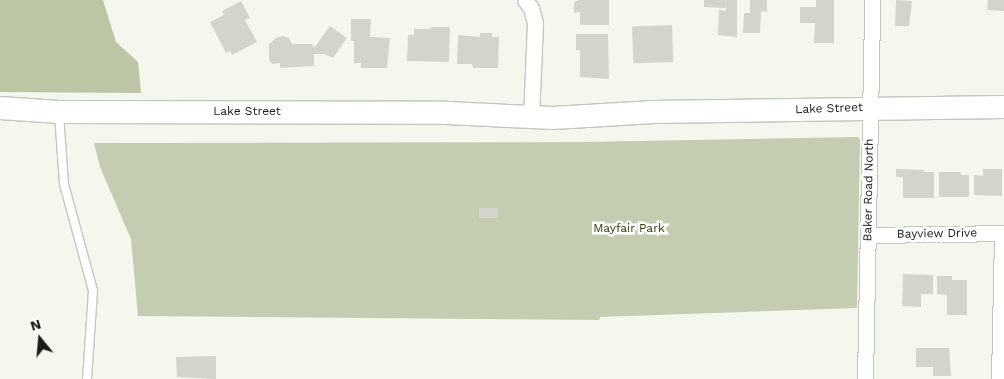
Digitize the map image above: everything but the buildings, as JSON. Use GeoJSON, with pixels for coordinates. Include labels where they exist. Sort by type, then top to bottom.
{"type":"FeatureCollection","features":[{"type":"Feature","properties":{"kind":"street"},"geometry":{"type":"LineString","coordinates":[[524,0],[531,8],[534,23],[532,113]]}},
{"type":"Feature","properties":{"kind":"street","name":"Baker Road North"},"geometry":{"type":"LineString","coordinates":[[865,379],[872,0]]}},
{"type":"Feature","properties":{"kind":"street","name":"Lake Street"},"geometry":{"type":"LineString","coordinates":[[0,115],[53,112],[654,112],[1004,106]]}},
{"type":"Feature","properties":{"kind":"street","name":"Lake Street"},"geometry":{"type":"LineString","coordinates":[[0,108],[53,112]]}},
{"type":"Feature","properties":{"kind":"street"},"geometry":{"type":"LineString","coordinates":[[999,379],[1003,233]]}},
{"type":"Feature","properties":{"kind":"street","name":"Bayview Drive"},"geometry":{"type":"LineString","coordinates":[[869,235],[1003,233]]}},
{"type":"Feature","properties":{"kind":"lane"},"geometry":{"type":"LineString","coordinates":[[53,112],[64,184],[92,291],[88,379]]}},
{"type":"Feature","properties":{"kind":"green space"},"geometry":{"type":"Polygon","coordinates":[[[0,0],[103,0],[116,42],[138,62],[141,93],[0,92],[0,0]]]}},
{"type":"Feature","properties":{"kind":"green space","name":"Mayfair Park"},"geometry":{"type":"Polygon","coordinates":[[[858,137],[860,140],[857,308],[600,317],[599,320],[138,316],[131,239],[100,167],[94,143],[580,142],[858,137]]]}}]}
